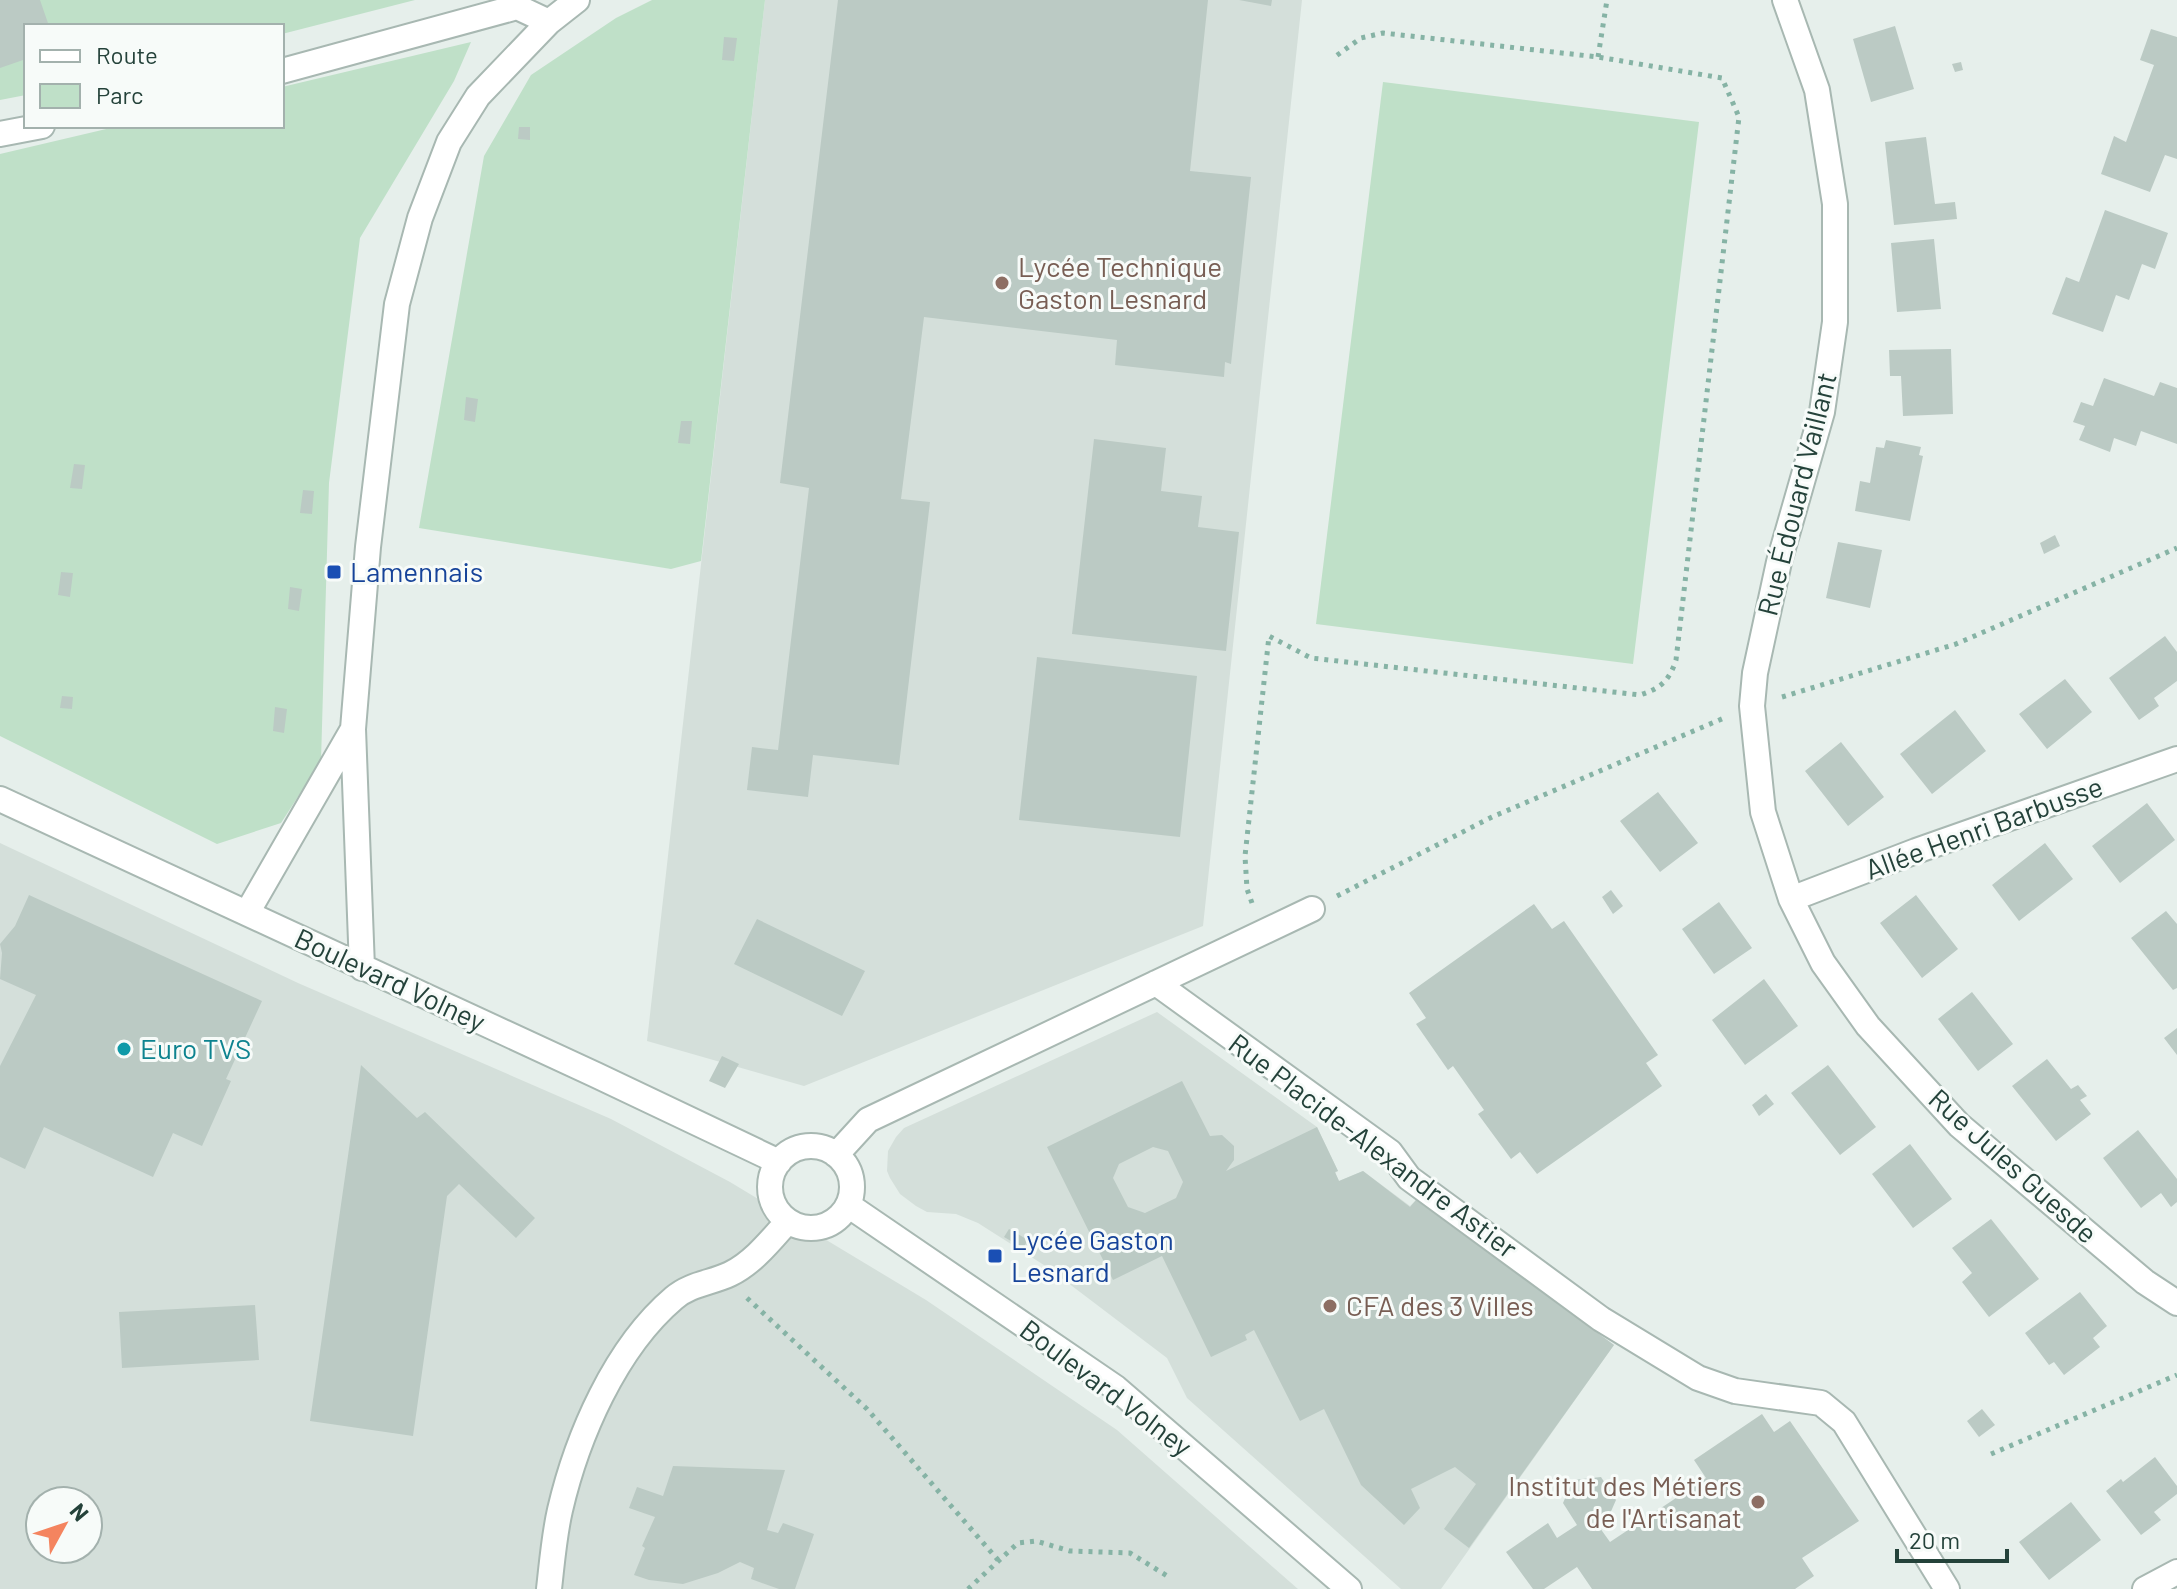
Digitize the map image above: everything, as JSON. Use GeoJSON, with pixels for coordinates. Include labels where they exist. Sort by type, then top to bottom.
{"type":"FeatureCollection","features":[{"type":"Feature","properties":{"kind":"street"},"geometry":{"type":"LineString","coordinates":[[362,968],[353,729],[368,547],[397,304],[420,218],[449,142],[478,96],[549,22],[577,0]]}},
{"type":"Feature","properties":{"kind":"street","name":"Rue Édouard Vaillant"},"geometry":{"type":"LineString","coordinates":[[1752,706],[1755,673],[1779,562],[1822,412],[1835,322],[1835,204],[1817,90],[1785,0]]}},
{"type":"Feature","properties":{"kind":"street"},"geometry":{"type":"LineString","coordinates":[[284,70],[516,3],[549,22]]}},
{"type":"Feature","properties":{"kind":"street"},"geometry":{"type":"LineString","coordinates":[[0,134],[32,128]]}},
{"type":"Feature","properties":{"kind":"street","name":"Rue Jules Guesde"},"geometry":{"type":"LineString","coordinates":[[1752,706],[1763,812],[1791,899],[1823,963],[1868,1026],[1959,1125],[2145,1282],[2177,1303]]}},
{"type":"Feature","properties":{"kind":"street"},"geometry":{"type":"LineString","coordinates":[[247,913],[353,729]]}},
{"type":"Feature","properties":{"kind":"street","name":"Allée Henri Barbusse"},"geometry":{"type":"LineString","coordinates":[[1791,899],[1916,851],[2177,759]]}},
{"type":"Feature","properties":{"kind":"street","name":"Boulevard Volney"},"geometry":{"type":"LineString","coordinates":[[0,799],[779,1162]]}},
{"type":"Feature","properties":{"kind":"street"},"geometry":{"type":"LineString","coordinates":[[836,1155],[868,1120],[1312,909]]}},
{"type":"Feature","properties":{"kind":"street","name":"Rue Placide-Alexandre Astier"},"geometry":{"type":"LineString","coordinates":[[1156,983],[1390,1152],[1409,1178],[1601,1319],[1698,1378],[1735,1391],[1821,1403],[1844,1422],[1947,1589]]}},
{"type":"Feature","properties":{"kind":"street"},"geometry":{"type":"LineString","coordinates":[[812,1147],[836,1155],[851,1178],[852,1191],[841,1216],[829,1225],[815,1228],[801,1227],[788,1221],[778,1212],[770,1187],[779,1162],[800,1148],[812,1147]]}},
{"type":"Feature","properties":{"kind":"street","name":"Boulevard Volney"},"geometry":{"type":"LineString","coordinates":[[848,1205],[1116,1388],[1349,1589]]}},
{"type":"Feature","properties":{"kind":"street"},"geometry":{"type":"LineString","coordinates":[[549,1589],[560,1511],[590,1417],[619,1364],[675,1297],[698,1284],[731,1274],[756,1256],[788,1221]]}},
{"type":"Feature","properties":{"kind":"street"},"geometry":{"type":"LineString","coordinates":[[2145,1589],[2177,1572]]}},
{"type":"Feature","properties":{"kind":"path"},"geometry":{"type":"LineString","coordinates":[[1598,57],[1607,0]]}},
{"type":"Feature","properties":{"kind":"path"},"geometry":{"type":"LineString","coordinates":[[1265,931],[1247,889],[1245,856],[1269,636],[1311,658],[1640,695],[1660,688],[1671,677],[1676,660],[1739,117],[1722,78],[1598,57],[1383,33],[1361,38],[1336,56]]}},
{"type":"Feature","properties":{"kind":"path"},"geometry":{"type":"LineString","coordinates":[[731,1274],[750,1302],[867,1409],[998,1560]]}},
{"type":"Feature","properties":{"kind":"path"},"geometry":{"type":"LineString","coordinates":[[1991,1454],[2177,1375]]}},
{"type":"Feature","properties":{"kind":"path"},"geometry":{"type":"LineString","coordinates":[[968,1589],[1018,1543],[1036,1541],[1070,1551],[1130,1553],[1169,1577]]}},
{"type":"Feature","properties":{"kind":"shaded area","name":"Lycée Technique Gaston Lesnard"},"geometry":{"type":"Polygon","coordinates":[[[765,0],[1302,0],[1203,926],[804,1086],[647,1041],[765,0]]]}},
{"type":"Feature","properties":{"kind":"shaded area"},"geometry":{"type":"Polygon","coordinates":[[[0,843],[298,983],[611,1119],[730,1182],[926,1300],[1117,1430],[1298,1589],[0,1589],[0,843]]]}},
{"type":"Feature","properties":{"kind":"shaded area","name":"CFA des 3 Villes"},"geometry":{"type":"Polygon","coordinates":[[[1157,1012],[1317,1127],[1338,1171],[1335,1173],[1339,1181],[1363,1171],[1410,1206],[1416,1200],[1614,1345],[1441,1589],[1401,1589],[1187,1398],[1167,1358],[1047,1267],[978,1223],[956,1214],[927,1212],[916,1206],[900,1194],[890,1178],[887,1171],[888,1151],[904,1128],[1157,1012]]]}},
{"type":"Feature","properties":{"kind":"green space"},"geometry":{"type":"Polygon","coordinates":[[[0,0],[415,0],[284,33],[284,24],[24,24],[24,95],[0,100],[0,0]]]}},
{"type":"Feature","properties":{"kind":"green space"},"geometry":{"type":"Polygon","coordinates":[[[652,0],[765,0],[701,561],[671,569],[419,528],[484,156],[531,75],[616,18],[652,0]]]}},
{"type":"Feature","properties":{"kind":"green space"},"geometry":{"type":"Polygon","coordinates":[[[471,42],[454,81],[360,238],[329,483],[321,761],[281,823],[217,844],[0,736],[0,154],[110,128],[284,128],[284,87],[471,42]]]}},
{"type":"Feature","properties":{"kind":"green space"},"geometry":{"type":"Polygon","coordinates":[[[1383,82],[1699,122],[1633,664],[1316,624],[1383,82]]]}},
{"type":"Feature","properties":{"kind":"building"},"geometry":{"type":"Polygon","coordinates":[[[0,0],[40,0],[48,24],[24,24],[24,60],[0,68],[0,0]]]}},
{"type":"Feature","properties":{"kind":"building"},"geometry":{"type":"Polygon","coordinates":[[[838,0],[1208,0],[1190,171],[1251,177],[1231,364],[1225,362],[1224,377],[1115,365],[1117,340],[924,317],[901,499],[930,502],[899,765],[813,755],[808,797],[747,790],[752,747],[778,750],[809,488],[780,483],[838,0]]]}},
{"type":"Feature","properties":{"kind":"building"},"geometry":{"type":"Polygon","coordinates":[[[1239,0],[1272,0],[1271,6],[1239,0]]]}},
{"type":"Feature","properties":{"kind":"building"},"geometry":{"type":"Polygon","coordinates":[[[1895,26],[1914,89],[1871,102],[1853,39],[1895,26]]]}},
{"type":"Feature","properties":{"kind":"building"},"geometry":{"type":"Polygon","coordinates":[[[2151,29],[2177,37],[2177,159],[2165,155],[2150,192],[2101,174],[2114,136],[2126,142],[2154,65],[2140,60],[2151,29]]]}},
{"type":"Feature","properties":{"kind":"building"},"geometry":{"type":"Polygon","coordinates":[[[724,37],[737,38],[734,61],[722,60],[724,37]]]}},
{"type":"Feature","properties":{"kind":"building"},"geometry":{"type":"Polygon","coordinates":[[[1961,62],[1963,70],[1955,72],[1952,64],[1961,62]]]}},
{"type":"Feature","properties":{"kind":"building"},"geometry":{"type":"Polygon","coordinates":[[[519,127],[530,127],[530,140],[518,139],[519,127]]]}},
{"type":"Feature","properties":{"kind":"building"},"geometry":{"type":"Polygon","coordinates":[[[1926,137],[1935,204],[1955,202],[1957,219],[1894,225],[1885,142],[1926,137]]]}},
{"type":"Feature","properties":{"kind":"building"},"geometry":{"type":"Polygon","coordinates":[[[2105,210],[2168,233],[2155,269],[2142,264],[2129,300],[2116,295],[2103,332],[2052,314],[2066,277],[2079,282],[2105,210]]]}},
{"type":"Feature","properties":{"kind":"building"},"geometry":{"type":"Polygon","coordinates":[[[1934,239],[1941,309],[1897,312],[1891,243],[1934,239]]]}},
{"type":"Feature","properties":{"kind":"building"},"geometry":{"type":"Polygon","coordinates":[[[1951,349],[1953,414],[1903,416],[1901,376],[1890,376],[1889,350],[1951,349]]]}},
{"type":"Feature","properties":{"kind":"building"},"geometry":{"type":"Polygon","coordinates":[[[2104,378],[2154,396],[2160,382],[2177,388],[2177,444],[2141,431],[2136,446],[2114,438],[2110,452],[2079,440],[2085,426],[2073,422],[2081,402],[2093,406],[2104,378]]]}},
{"type":"Feature","properties":{"kind":"building"},"geometry":{"type":"Polygon","coordinates":[[[466,397],[478,399],[475,422],[464,420],[466,397]]]}},
{"type":"Feature","properties":{"kind":"building"},"geometry":{"type":"Polygon","coordinates":[[[681,421],[692,421],[690,444],[678,443],[681,421]]]}},
{"type":"Feature","properties":{"kind":"building"},"geometry":{"type":"Polygon","coordinates":[[[1094,439],[1166,448],[1161,491],[1202,496],[1198,527],[1239,532],[1226,651],[1072,634],[1094,439]]]}},
{"type":"Feature","properties":{"kind":"building"},"geometry":{"type":"Polygon","coordinates":[[[1886,440],[1921,447],[1919,455],[1923,456],[1910,521],[1855,511],[1860,481],[1870,483],[1876,447],[1884,448],[1886,440]]]}},
{"type":"Feature","properties":{"kind":"building"},"geometry":{"type":"Polygon","coordinates":[[[74,464],[85,465],[82,489],[70,488],[74,464]]]}},
{"type":"Feature","properties":{"kind":"building"},"geometry":{"type":"Polygon","coordinates":[[[303,490],[314,491],[312,514],[300,513],[303,490]]]}},
{"type":"Feature","properties":{"kind":"building"},"geometry":{"type":"Polygon","coordinates":[[[2055,535],[2060,546],[2044,554],[2040,543],[2055,535]]]}},
{"type":"Feature","properties":{"kind":"building"},"geometry":{"type":"Polygon","coordinates":[[[1838,542],[1882,550],[1870,608],[1826,598],[1838,542]]]}},
{"type":"Feature","properties":{"kind":"building"},"geometry":{"type":"Polygon","coordinates":[[[61,572],[73,573],[70,597],[58,595],[61,572]]]}},
{"type":"Feature","properties":{"kind":"building"},"geometry":{"type":"Polygon","coordinates":[[[290,587],[302,589],[299,611],[288,609],[290,587]]]}},
{"type":"Feature","properties":{"kind":"building"},"geometry":{"type":"Polygon","coordinates":[[[2165,636],[2177,652],[2177,681],[2154,698],[2159,706],[2139,720],[2109,678],[2165,636]]]}},
{"type":"Feature","properties":{"kind":"building"},"geometry":{"type":"Polygon","coordinates":[[[1037,657],[1197,676],[1180,837],[1019,820],[1037,657]]]}},
{"type":"Feature","properties":{"kind":"building"},"geometry":{"type":"Polygon","coordinates":[[[2065,679],[2092,712],[2047,749],[2019,714],[2065,679]]]}},
{"type":"Feature","properties":{"kind":"building"},"geometry":{"type":"Polygon","coordinates":[[[62,696],[73,697],[72,709],[60,708],[62,696]]]}},
{"type":"Feature","properties":{"kind":"building"},"geometry":{"type":"Polygon","coordinates":[[[275,707],[287,709],[284,733],[273,731],[275,707]]]}},
{"type":"Feature","properties":{"kind":"building"},"geometry":{"type":"Polygon","coordinates":[[[1955,710],[1986,751],[1932,794],[1900,754],[1955,710]]]}},
{"type":"Feature","properties":{"kind":"building"},"geometry":{"type":"Polygon","coordinates":[[[1841,742],[1884,797],[1848,826],[1805,771],[1841,742]]]}},
{"type":"Feature","properties":{"kind":"building"},"geometry":{"type":"Polygon","coordinates":[[[1658,792],[1698,843],[1660,872],[1620,821],[1658,792]]]}},
{"type":"Feature","properties":{"kind":"building"},"geometry":{"type":"Polygon","coordinates":[[[2147,803],[2175,840],[2120,883],[2092,846],[2147,803]]]}},
{"type":"Feature","properties":{"kind":"building"},"geometry":{"type":"Polygon","coordinates":[[[2045,843],[2073,879],[2019,921],[1992,885],[2045,843]]]}},
{"type":"Feature","properties":{"kind":"building"},"geometry":{"type":"Polygon","coordinates":[[[1611,890],[1623,906],[1613,914],[1602,897],[1611,890]]]}},
{"type":"Feature","properties":{"kind":"building","name":"Euro TVS"},"geometry":{"type":"Polygon","coordinates":[[[29,895],[262,1001],[226,1079],[231,1081],[202,1146],[173,1133],[153,1177],[44,1127],[25,1169],[0,1157],[0,1066],[36,995],[0,979],[0,944],[15,926],[29,895]]]}},
{"type":"Feature","properties":{"kind":"building"},"geometry":{"type":"Polygon","coordinates":[[[1916,895],[1958,949],[1922,978],[1880,923],[1916,895]]]}},
{"type":"Feature","properties":{"kind":"building"},"geometry":{"type":"Polygon","coordinates":[[[1719,902],[1752,948],[1714,974],[1682,929],[1719,902]]]}},
{"type":"Feature","properties":{"kind":"building"},"geometry":{"type":"Polygon","coordinates":[[[1534,904],[1552,929],[1564,921],[1658,1055],[1646,1063],[1662,1086],[1537,1174],[1520,1152],[1511,1159],[1478,1114],[1484,1110],[1453,1066],[1448,1070],[1416,1024],[1426,1018],[1409,993],[1534,904]]]}},
{"type":"Feature","properties":{"kind":"building"},"geometry":{"type":"Polygon","coordinates":[[[2166,911],[2177,924],[2177,988],[2173,990],[2131,938],[2166,911]]]}},
{"type":"Feature","properties":{"kind":"building"},"geometry":{"type":"Polygon","coordinates":[[[757,919],[865,971],[842,1016],[734,964],[757,919]]]}},
{"type":"Feature","properties":{"kind":"building"},"geometry":{"type":"Polygon","coordinates":[[[1764,979],[1798,1026],[1745,1065],[1712,1020],[1764,979]]]}},
{"type":"Feature","properties":{"kind":"building"},"geometry":{"type":"Polygon","coordinates":[[[1972,992],[2013,1044],[1978,1071],[1938,1019],[1972,992]]]}},
{"type":"Feature","properties":{"kind":"building"},"geometry":{"type":"Polygon","coordinates":[[[2177,1028],[2177,1055],[2164,1038],[2177,1028]]]}},
{"type":"Feature","properties":{"kind":"building"},"geometry":{"type":"Polygon","coordinates":[[[722,1056],[739,1064],[725,1088],[709,1081],[722,1056]]]}},
{"type":"Feature","properties":{"kind":"building"},"geometry":{"type":"Polygon","coordinates":[[[2047,1059],[2071,1089],[2078,1085],[2087,1096],[2080,1100],[2091,1114],[2056,1141],[2012,1086],[2047,1059]]]}},
{"type":"Feature","properties":{"kind":"building"},"geometry":{"type":"Polygon","coordinates":[[[361,1065],[417,1118],[425,1112],[535,1218],[516,1238],[459,1184],[447,1196],[413,1436],[310,1421],[361,1065]]]}},
{"type":"Feature","properties":{"kind":"building"},"geometry":{"type":"Polygon","coordinates":[[[1828,1065],[1876,1127],[1840,1155],[1791,1093],[1828,1065]]]}},
{"type":"Feature","properties":{"kind":"building"},"geometry":{"type":"Polygon","coordinates":[[[1182,1081],[1210,1136],[1222,1135],[1234,1146],[1234,1160],[1226,1171],[1317,1127],[1338,1171],[1335,1172],[1339,1181],[1363,1171],[1410,1207],[1416,1200],[1614,1345],[1469,1548],[1444,1529],[1476,1484],[1455,1467],[1411,1489],[1420,1508],[1404,1525],[1361,1485],[1324,1409],[1300,1421],[1254,1330],[1245,1335],[1247,1340],[1211,1357],[1162,1256],[1113,1280],[1047,1147],[1182,1081]],[[1153,1147],[1119,1164],[1113,1178],[1128,1207],[1145,1213],[1176,1198],[1183,1182],[1168,1151],[1153,1147]]]}},
{"type":"Feature","properties":{"kind":"building"},"geometry":{"type":"Polygon","coordinates":[[[1766,1094],[1774,1104],[1759,1116],[1752,1105],[1766,1094]]]}},
{"type":"Feature","properties":{"kind":"building"},"geometry":{"type":"Polygon","coordinates":[[[2138,1130],[2177,1179],[2177,1202],[2171,1207],[2161,1193],[2141,1208],[2103,1158],[2138,1130]]]}},
{"type":"Feature","properties":{"kind":"building"},"geometry":{"type":"Polygon","coordinates":[[[1910,1144],[1952,1199],[1913,1228],[1872,1174],[1910,1144]]]}},
{"type":"Feature","properties":{"kind":"building"},"geometry":{"type":"Polygon","coordinates":[[[1991,1219],[2039,1279],[1989,1317],[1962,1282],[1972,1273],[1952,1248],[1991,1219]]]}},
{"type":"Feature","properties":{"kind":"building"},"geometry":{"type":"Polygon","coordinates":[[[1009,1229],[1028,1240],[1023,1248],[1004,1237],[1009,1229]]]}},
{"type":"Feature","properties":{"kind":"building"},"geometry":{"type":"Polygon","coordinates":[[[2080,1292],[2107,1326],[2093,1338],[2100,1347],[2064,1375],[2054,1362],[2049,1365],[2025,1333],[2080,1292]]]}},
{"type":"Feature","properties":{"kind":"building"},"geometry":{"type":"Polygon","coordinates":[[[255,1305],[259,1360],[122,1368],[119,1312],[255,1305]]]}},
{"type":"Feature","properties":{"kind":"building"},"geometry":{"type":"Polygon","coordinates":[[[1982,1409],[1995,1425],[1979,1437],[1967,1421],[1982,1409]]]}},
{"type":"Feature","properties":{"kind":"building","name":"Institut des Métiers de l'Artisanat"},"geometry":{"type":"Polygon","coordinates":[[[1762,1414],[1774,1432],[1790,1421],[1859,1521],[1802,1558],[1814,1576],[1795,1589],[1592,1589],[1577,1567],[1544,1589],[1533,1589],[1506,1552],[1548,1523],[1557,1538],[1577,1525],[1563,1503],[1573,1480],[1601,1477],[1616,1500],[1605,1525],[1600,1528],[1610,1542],[1706,1478],[1694,1460],[1762,1414]]]}},
{"type":"Feature","properties":{"kind":"building"},"geometry":{"type":"Polygon","coordinates":[[[2155,1457],[2177,1486],[2177,1494],[2154,1512],[2161,1520],[2141,1535],[2106,1491],[2155,1457]]]}},
{"type":"Feature","properties":{"kind":"building"},"geometry":{"type":"Polygon","coordinates":[[[673,1466],[785,1470],[767,1530],[778,1533],[783,1523],[814,1534],[795,1589],[779,1589],[751,1579],[754,1568],[740,1562],[683,1584],[634,1575],[655,1517],[629,1508],[637,1487],[663,1496],[673,1466]]]}},
{"type":"Feature","properties":{"kind":"building"},"geometry":{"type":"Polygon","coordinates":[[[2071,1502],[2101,1540],[2049,1580],[2019,1542],[2071,1502]]]}},
{"type":"Feature","properties":{"kind":"place","name":"Lycée Technique Gaston Lesnard"},"geometry":{"type":"Point","coordinates":[1002,283]}},
{"type":"Feature","properties":{"kind":"place","name":"Lamennais"},"geometry":{"type":"Point","coordinates":[334,572]}},
{"type":"Feature","properties":{"kind":"place","name":"Euro TVS"},"geometry":{"type":"Point","coordinates":[124,1049]}},
{"type":"Feature","properties":{"kind":"place","name":"Lycée Gaston Lesnard"},"geometry":{"type":"Point","coordinates":[995,1256]}},
{"type":"Feature","properties":{"kind":"place","name":"CFA des 3 Villes"},"geometry":{"type":"Point","coordinates":[1330,1306]}},
{"type":"Feature","properties":{"kind":"place","name":"Institut des Métiers de l'Artisanat"},"geometry":{"type":"Point","coordinates":[1758,1502]}}]}
